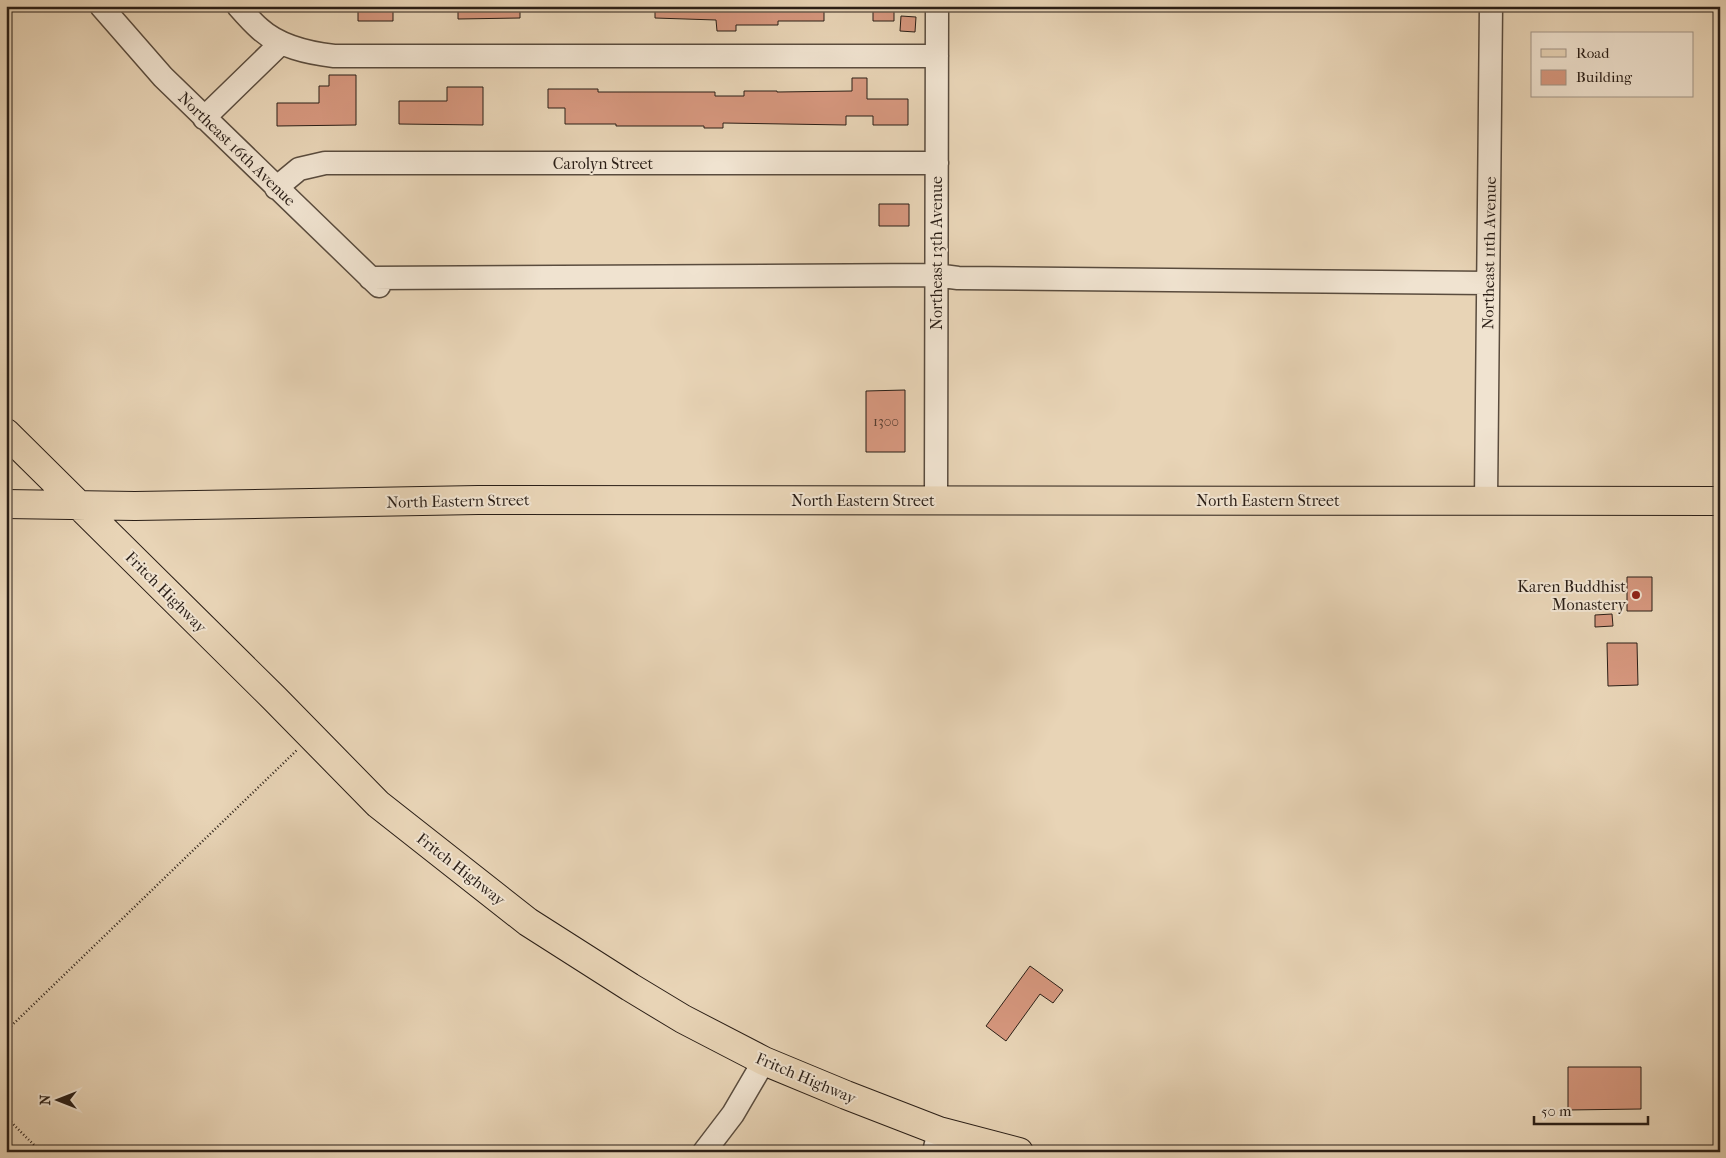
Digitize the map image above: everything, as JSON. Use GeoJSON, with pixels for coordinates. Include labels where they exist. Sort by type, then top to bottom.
{"type":"FeatureCollection","features":[{"type":"Feature","properties":{"kind":"main road","name":"Fritch Highway"},"geometry":{"type":"LineString","coordinates":[[6,433],[312,736],[378,804],[528,922],[683,1019],[764,1060],[846,1095],[936,1141],[1019,1152]]}},
{"type":"Feature","properties":{"kind":"main road","name":"North Eastern Street"},"geometry":{"type":"LineString","coordinates":[[6,504],[135,506],[478,500],[1720,501]]}},
{"type":"Feature","properties":{"kind":"street","name":"Northeast 16th Avenue"},"geometry":{"type":"LineString","coordinates":[[101,6],[163,77],[375,282],[936,275]]}},
{"type":"Feature","properties":{"kind":"street"},"geometry":{"type":"LineString","coordinates":[[238,6],[262,31],[281,43],[311,53],[334,56],[937,56]]}},
{"type":"Feature","properties":{"kind":"street","name":"Northeast 13th Avenue"},"geometry":{"type":"LineString","coordinates":[[936,500],[937,6]]}},
{"type":"Feature","properties":{"kind":"street","name":"Northeast 11th Avenue"},"geometry":{"type":"LineString","coordinates":[[1486,500],[1491,6]]}},
{"type":"Feature","properties":{"kind":"street"},"geometry":{"type":"LineString","coordinates":[[204,118],[281,43]]}},
{"type":"Feature","properties":{"kind":"street","name":"Carolyn Street"},"geometry":{"type":"LineString","coordinates":[[276,188],[299,169],[325,163],[937,163]]}},
{"type":"Feature","properties":{"kind":"street"},"geometry":{"type":"LineString","coordinates":[[936,275],[958,278],[1488,283]]}},
{"type":"Feature","properties":{"kind":"street"},"geometry":{"type":"LineString","coordinates":[[704,1152],[733,1114],[764,1060]]}},
{"type":"Feature","properties":{"kind":"path"},"geometry":{"type":"LineString","coordinates":[[6,1030],[312,736]]}},
{"type":"Feature","properties":{"kind":"path"},"geometry":{"type":"LineString","coordinates":[[6,1117],[41,1152]]}},
{"type":"Feature","properties":{"kind":"building"},"geometry":{"type":"Polygon","coordinates":[[[358,6],[393,6],[393,21],[358,21],[358,6]]]}},
{"type":"Feature","properties":{"kind":"building"},"geometry":{"type":"Polygon","coordinates":[[[458,6],[520,6],[520,18],[458,19],[458,6]]]}},
{"type":"Feature","properties":{"kind":"building"},"geometry":{"type":"Polygon","coordinates":[[[655,6],[824,6],[824,21],[778,21],[778,25],[736,25],[736,31],[717,31],[716,20],[655,18],[655,6]]]}},
{"type":"Feature","properties":{"kind":"building"},"geometry":{"type":"Polygon","coordinates":[[[873,6],[894,6],[894,21],[873,21],[873,6]]]}},
{"type":"Feature","properties":{"kind":"building"},"geometry":{"type":"Polygon","coordinates":[[[901,16],[916,17],[915,32],[900,31],[901,16]]]}},
{"type":"Feature","properties":{"kind":"building"},"geometry":{"type":"Polygon","coordinates":[[[329,75],[356,75],[356,125],[277,126],[277,103],[319,103],[319,86],[329,86],[329,75]]]}},
{"type":"Feature","properties":{"kind":"building"},"geometry":{"type":"Polygon","coordinates":[[[852,78],[867,78],[867,99],[908,99],[908,125],[873,125],[873,116],[846,116],[846,125],[723,123],[723,128],[704,128],[704,126],[565,124],[565,108],[548,108],[548,89],[598,89],[598,92],[715,92],[715,96],[744,96],[744,91],[852,91],[852,78]]]}},
{"type":"Feature","properties":{"kind":"building"},"geometry":{"type":"Polygon","coordinates":[[[447,87],[483,87],[483,125],[399,124],[399,101],[447,101],[447,87]]]}},
{"type":"Feature","properties":{"kind":"building"},"geometry":{"type":"Polygon","coordinates":[[[879,204],[909,204],[909,226],[879,226],[879,204]]]}},
{"type":"Feature","properties":{"kind":"building"},"geometry":{"type":"Polygon","coordinates":[[[905,390],[905,452],[866,452],[866,391],[905,390]]]}},
{"type":"Feature","properties":{"kind":"building"},"geometry":{"type":"Polygon","coordinates":[[[1627,577],[1652,577],[1652,611],[1627,611],[1627,577]]]}},
{"type":"Feature","properties":{"kind":"building"},"geometry":{"type":"Polygon","coordinates":[[[1612,614],[1613,626],[1595,627],[1595,615],[1612,614]]]}},
{"type":"Feature","properties":{"kind":"building"},"geometry":{"type":"Polygon","coordinates":[[[1607,643],[1637,643],[1638,685],[1608,686],[1607,643]]]}},
{"type":"Feature","properties":{"kind":"building"},"geometry":{"type":"Polygon","coordinates":[[[1030,966],[1063,990],[1053,1003],[1040,994],[1006,1041],[986,1026],[1030,966]]]}},
{"type":"Feature","properties":{"kind":"building"},"geometry":{"type":"Polygon","coordinates":[[[1568,1067],[1641,1067],[1641,1109],[1568,1110],[1568,1067]]]}},
{"type":"Feature","properties":{"kind":"place","name":"Karen Buddhist Monastery"},"geometry":{"type":"Point","coordinates":[1636,595]}}]}
